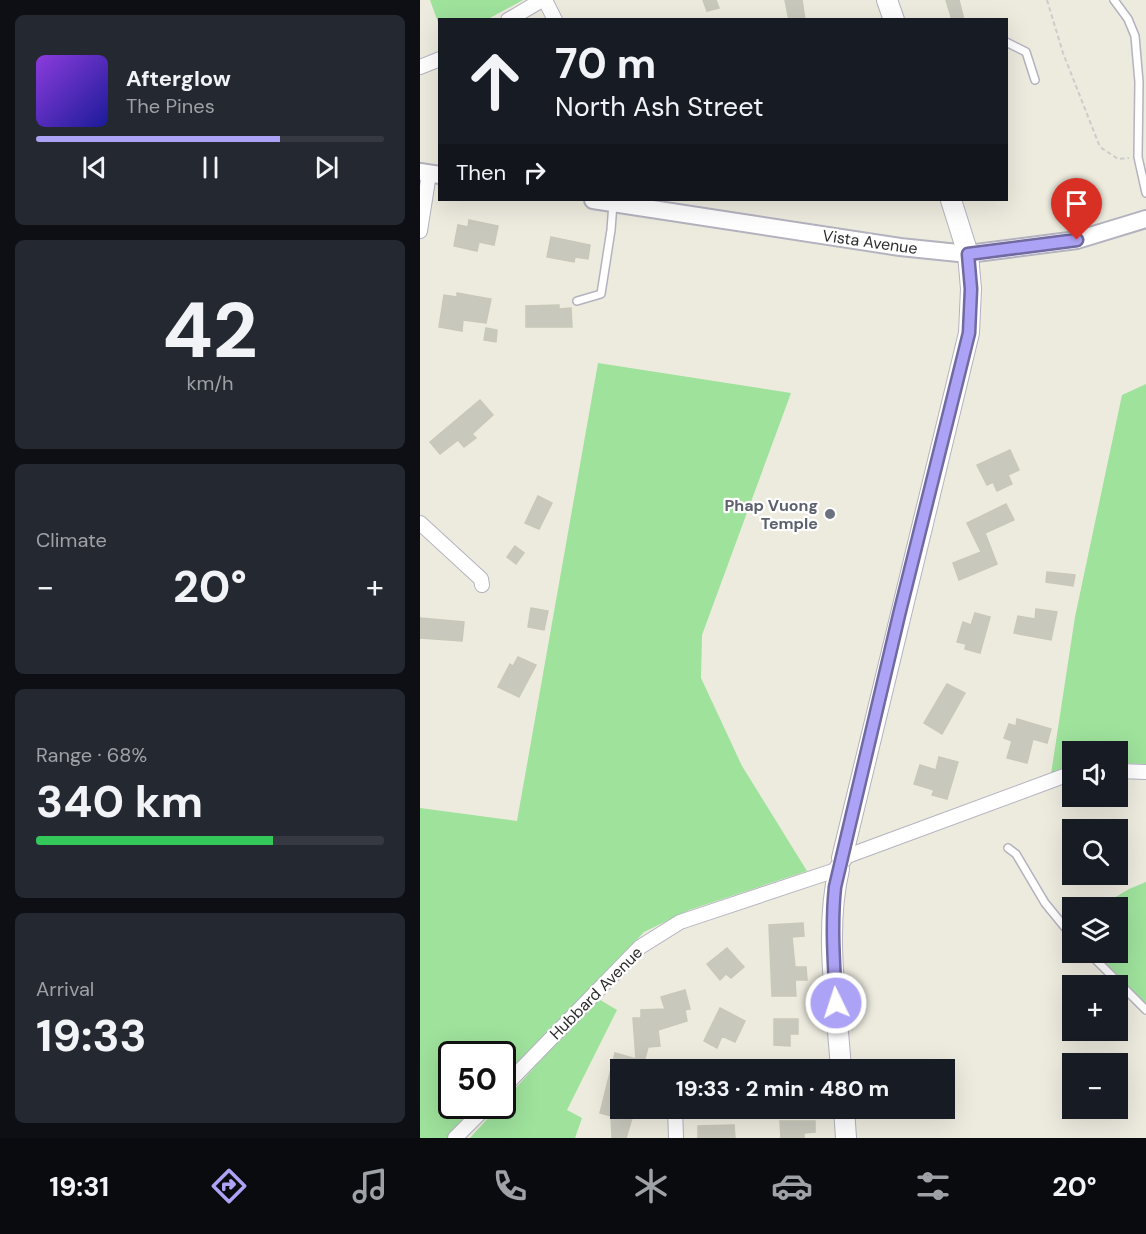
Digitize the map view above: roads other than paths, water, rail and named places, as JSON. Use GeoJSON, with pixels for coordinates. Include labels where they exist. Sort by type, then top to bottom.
{"type":"FeatureCollection","features":[{"type":"Feature","properties":{"kind":"main road"},"geometry":{"type":"LineString","coordinates":[[887,0],[893,18]]}},
{"type":"Feature","properties":{"kind":"main road"},"geometry":{"type":"LineString","coordinates":[[840,1059],[833,959],[833,907],[841,863],[969,333],[971,289],[968,254],[951,201]]}},
{"type":"Feature","properties":{"kind":"main road"},"geometry":{"type":"LineString","coordinates":[[845,1119],[846,1138]]}},
{"type":"Feature","properties":{"kind":"street"},"geometry":{"type":"LineString","coordinates":[[512,18],[544,0],[554,18]]}},
{"type":"Feature","properties":{"kind":"street"},"geometry":{"type":"LineString","coordinates":[[420,67],[438,60]]}},
{"type":"Feature","properties":{"kind":"street"},"geometry":{"type":"LineString","coordinates":[[420,231],[430,174]]}},
{"type":"Feature","properties":{"kind":"street","name":"Vista Avenue"},"geometry":{"type":"LineString","coordinates":[[600,201],[900,247],[968,254],[1077,240],[1146,219]]}},
{"type":"Feature","properties":{"kind":"street"},"geometry":{"type":"LineString","coordinates":[[420,523],[481,579],[482,585]]}},
{"type":"Feature","properties":{"kind":"street"},"geometry":{"type":"LineString","coordinates":[[1128,771],[1146,772]]}},
{"type":"Feature","properties":{"kind":"street","name":"Hubbard Avenue"},"geometry":{"type":"LineString","coordinates":[[516,1075],[640,947],[680,922],[841,863],[1062,777]]}},
{"type":"Feature","properties":{"kind":"street"},"geometry":{"type":"LineString","coordinates":[[455,1138],[474,1119]]}},
{"type":"Feature","properties":{"kind":"street"},"geometry":{"type":"LineString","coordinates":[[675,1119],[676,1138]]}},
{"type":"Feature","properties":{"kind":"lane"},"geometry":{"type":"LineString","coordinates":[[1114,0],[1128,19],[1135,36],[1139,82],[1138,157],[1146,193]]}},
{"type":"Feature","properties":{"kind":"lane"},"geometry":{"type":"LineString","coordinates":[[1008,43],[1026,52],[1035,80]]}},
{"type":"Feature","properties":{"kind":"lane"},"geometry":{"type":"LineString","coordinates":[[577,301],[601,294],[613,203]]}},
{"type":"Feature","properties":{"kind":"lane"},"geometry":{"type":"LineString","coordinates":[[1008,848],[1017,854],[1045,903],[1062,924]]}},
{"type":"Feature","properties":{"kind":"lane"},"geometry":{"type":"LineString","coordinates":[[1099,963],[1146,1010]]}},
{"type":"Feature","properties":{"kind":"place","name":"Phap Vuong Temple"},"geometry":{"type":"Point","coordinates":[830,514]}}]}
